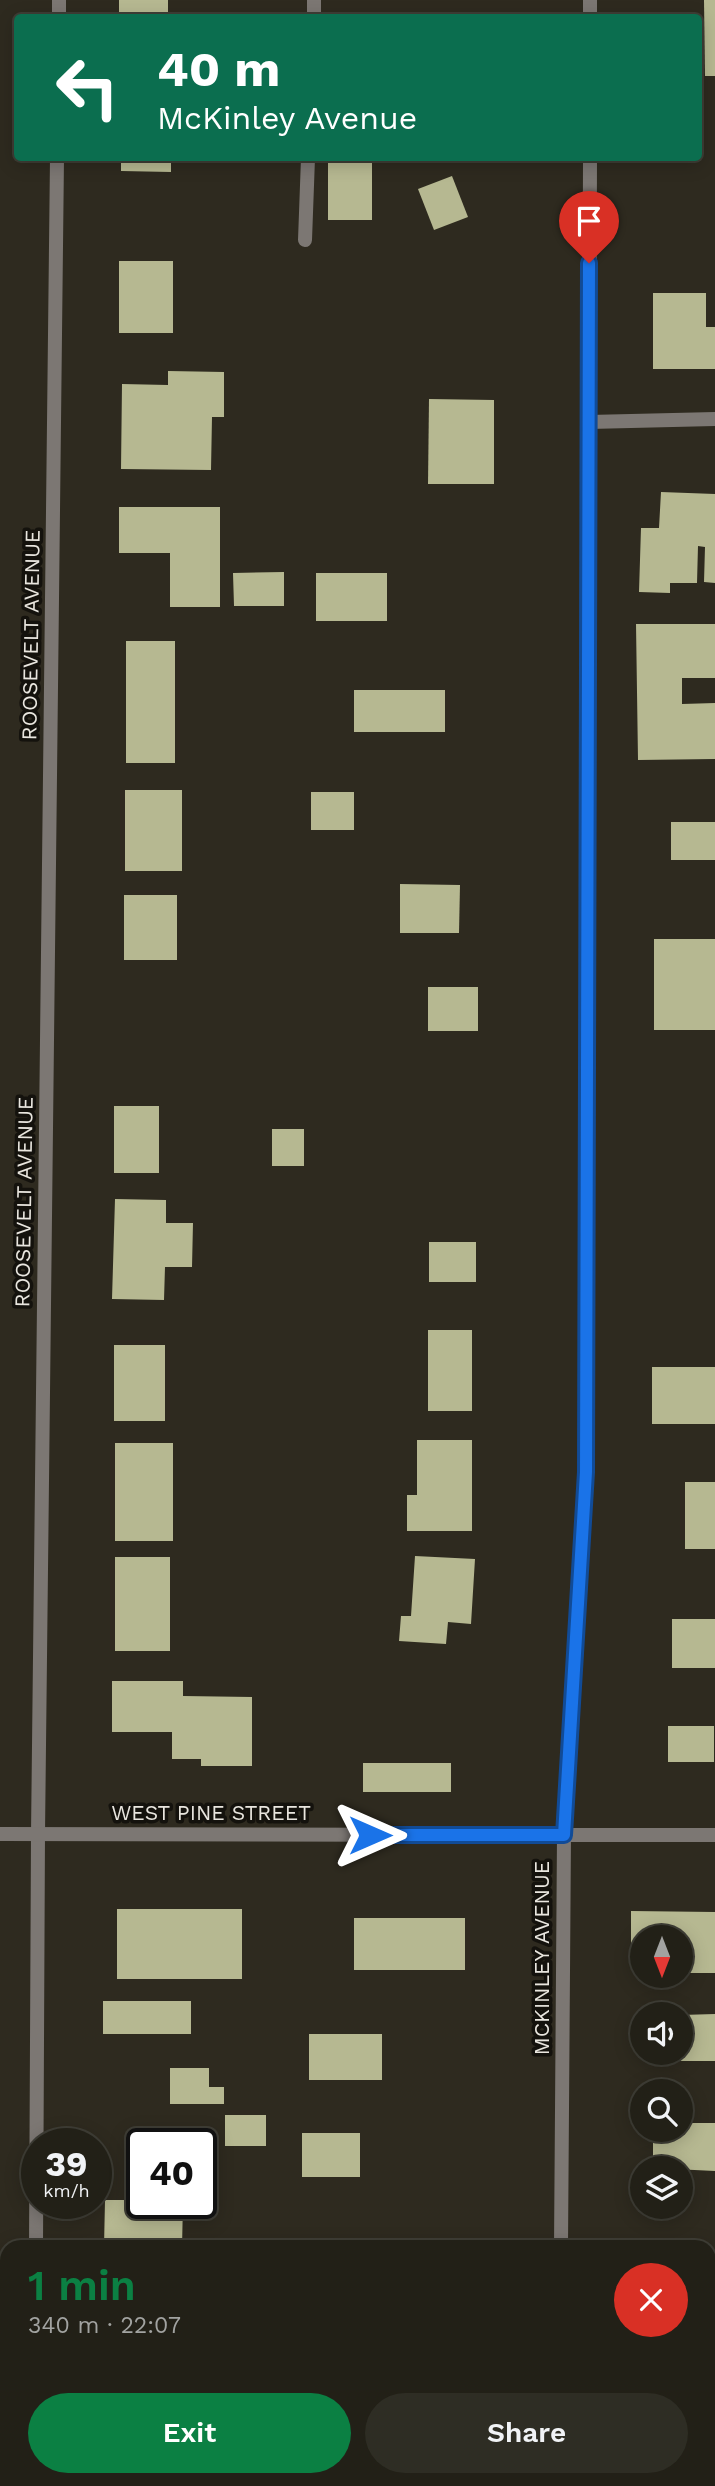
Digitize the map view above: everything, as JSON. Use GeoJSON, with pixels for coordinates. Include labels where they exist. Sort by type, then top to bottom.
{"type":"FeatureCollection","features":[{"type":"Feature","properties":{"kind":"street","name":"ROOSEVELT AVENUE"},"geometry":{"type":"LineString","coordinates":[[36,2240],[38,1834],[57,161]]}},
{"type":"Feature","properties":{"kind":"street"},"geometry":{"type":"LineString","coordinates":[[305,240],[308,161]]}},
{"type":"Feature","properties":{"kind":"street","name":"MCKINLEY AVENUE"},"geometry":{"type":"LineString","coordinates":[[561,2240],[564,1835],[586,1472],[590,161]]}},
{"type":"Feature","properties":{"kind":"street"},"geometry":{"type":"LineString","coordinates":[[589,422],[715,419]]}},
{"type":"Feature","properties":{"kind":"street","name":"WEST PINE STREET"},"geometry":{"type":"LineString","coordinates":[[0,1834],[715,1835]]}},
{"type":"Feature","properties":{"kind":"building"},"geometry":{"type":"Polygon","coordinates":[[[119,0],[168,0],[168,14],[119,14],[119,0]]]}},
{"type":"Feature","properties":{"kind":"building"},"geometry":{"type":"Polygon","coordinates":[[[704,0],[715,0],[715,76],[705,76],[704,0]]]}},
{"type":"Feature","properties":{"kind":"building"},"geometry":{"type":"Polygon","coordinates":[[[345,13],[397,13],[397,14],[345,13]]]}},
{"type":"Feature","properties":{"kind":"building"},"geometry":{"type":"Polygon","coordinates":[[[121,161],[171,161],[171,172],[121,171],[121,161]]]}},
{"type":"Feature","properties":{"kind":"building"},"geometry":{"type":"Polygon","coordinates":[[[328,161],[372,161],[372,220],[328,220],[328,161]]]}},
{"type":"Feature","properties":{"kind":"building"},"geometry":{"type":"Polygon","coordinates":[[[452,176],[468,217],[434,230],[418,189],[452,176]]]}},
{"type":"Feature","properties":{"kind":"building"},"geometry":{"type":"Polygon","coordinates":[[[119,261],[173,261],[173,333],[119,333],[119,261]]]}},
{"type":"Feature","properties":{"kind":"building"},"geometry":{"type":"Polygon","coordinates":[[[653,293],[706,293],[706,327],[715,327],[715,369],[653,369],[653,293]]]}},
{"type":"Feature","properties":{"kind":"building"},"geometry":{"type":"Polygon","coordinates":[[[168,371],[224,372],[224,417],[212,417],[211,470],[121,469],[122,384],[168,385],[168,371]]]}},
{"type":"Feature","properties":{"kind":"building"},"geometry":{"type":"Polygon","coordinates":[[[429,399],[494,400],[494,484],[428,484],[429,399]]]}},
{"type":"Feature","properties":{"kind":"building"},"geometry":{"type":"Polygon","coordinates":[[[661,492],[715,494],[715,583],[704,582],[705,547],[698,546],[697,583],[670,583],[670,593],[639,592],[641,528],[659,528],[661,492]]]}},
{"type":"Feature","properties":{"kind":"building"},"geometry":{"type":"Polygon","coordinates":[[[119,507],[220,507],[220,607],[170,607],[170,553],[119,553],[119,507]]]}},
{"type":"Feature","properties":{"kind":"building"},"geometry":{"type":"Polygon","coordinates":[[[284,572],[284,606],[234,606],[233,573],[284,572]]]}},
{"type":"Feature","properties":{"kind":"building"},"geometry":{"type":"Polygon","coordinates":[[[316,573],[387,573],[387,621],[316,621],[316,573]]]}},
{"type":"Feature","properties":{"kind":"building"},"geometry":{"type":"Polygon","coordinates":[[[636,624],[715,624],[715,678],[682,678],[682,704],[715,703],[715,759],[638,760],[636,624]]]}},
{"type":"Feature","properties":{"kind":"building"},"geometry":{"type":"Polygon","coordinates":[[[126,641],[175,641],[175,763],[126,763],[126,641]]]}},
{"type":"Feature","properties":{"kind":"building"},"geometry":{"type":"Polygon","coordinates":[[[354,690],[445,690],[445,732],[354,732],[354,690]]]}},
{"type":"Feature","properties":{"kind":"building"},"geometry":{"type":"Polygon","coordinates":[[[125,790],[182,790],[182,871],[125,871],[125,790]]]}},
{"type":"Feature","properties":{"kind":"building"},"geometry":{"type":"Polygon","coordinates":[[[311,792],[354,792],[354,830],[311,830],[311,792]]]}},
{"type":"Feature","properties":{"kind":"building"},"geometry":{"type":"Polygon","coordinates":[[[671,822],[715,822],[715,860],[671,860],[671,822]]]}},
{"type":"Feature","properties":{"kind":"building"},"geometry":{"type":"Polygon","coordinates":[[[400,884],[460,885],[459,933],[400,933],[400,884]]]}},
{"type":"Feature","properties":{"kind":"building"},"geometry":{"type":"Polygon","coordinates":[[[124,895],[177,895],[177,960],[124,960],[124,895]]]}},
{"type":"Feature","properties":{"kind":"building"},"geometry":{"type":"Polygon","coordinates":[[[654,939],[715,939],[715,1030],[654,1030],[654,939]]]}},
{"type":"Feature","properties":{"kind":"building"},"geometry":{"type":"Polygon","coordinates":[[[428,987],[478,987],[478,1031],[428,1031],[428,987]]]}},
{"type":"Feature","properties":{"kind":"building"},"geometry":{"type":"Polygon","coordinates":[[[114,1106],[159,1106],[159,1173],[114,1173],[114,1106]]]}},
{"type":"Feature","properties":{"kind":"building"},"geometry":{"type":"Polygon","coordinates":[[[272,1129],[304,1129],[304,1166],[272,1166],[272,1129]]]}},
{"type":"Feature","properties":{"kind":"building"},"geometry":{"type":"Polygon","coordinates":[[[115,1199],[166,1200],[166,1223],[193,1223],[192,1267],[165,1267],[164,1300],[112,1299],[115,1199]]]}},
{"type":"Feature","properties":{"kind":"building"},"geometry":{"type":"Polygon","coordinates":[[[429,1242],[476,1242],[476,1282],[429,1282],[429,1242]]]}},
{"type":"Feature","properties":{"kind":"building"},"geometry":{"type":"Polygon","coordinates":[[[428,1330],[472,1330],[472,1411],[428,1411],[428,1330]]]}},
{"type":"Feature","properties":{"kind":"building"},"geometry":{"type":"Polygon","coordinates":[[[114,1345],[165,1345],[165,1421],[114,1421],[114,1345]]]}},
{"type":"Feature","properties":{"kind":"building"},"geometry":{"type":"Polygon","coordinates":[[[652,1367],[715,1367],[715,1424],[652,1424],[652,1367]]]}},
{"type":"Feature","properties":{"kind":"building"},"geometry":{"type":"Polygon","coordinates":[[[417,1440],[472,1440],[472,1531],[407,1531],[407,1495],[417,1495],[417,1440]]]}},
{"type":"Feature","properties":{"kind":"building"},"geometry":{"type":"Polygon","coordinates":[[[115,1443],[173,1443],[173,1541],[115,1541],[115,1443]]]}},
{"type":"Feature","properties":{"kind":"building"},"geometry":{"type":"Polygon","coordinates":[[[685,1482],[715,1482],[715,1549],[685,1549],[685,1482]]]}},
{"type":"Feature","properties":{"kind":"building"},"geometry":{"type":"Polygon","coordinates":[[[415,1556],[475,1559],[471,1624],[448,1622],[446,1644],[399,1641],[401,1616],[411,1616],[415,1556]]]}},
{"type":"Feature","properties":{"kind":"building"},"geometry":{"type":"Polygon","coordinates":[[[115,1557],[170,1557],[170,1651],[115,1651],[115,1557]]]}},
{"type":"Feature","properties":{"kind":"building"},"geometry":{"type":"Polygon","coordinates":[[[672,1619],[715,1619],[715,1668],[672,1668],[672,1619]]]}},
{"type":"Feature","properties":{"kind":"building"},"geometry":{"type":"Polygon","coordinates":[[[112,1681],[183,1681],[183,1696],[252,1697],[252,1766],[201,1766],[201,1759],[172,1759],[172,1732],[112,1732],[112,1681]]]}},
{"type":"Feature","properties":{"kind":"building"},"geometry":{"type":"Polygon","coordinates":[[[668,1726],[714,1726],[714,1762],[668,1762],[668,1726]]]}},
{"type":"Feature","properties":{"kind":"building"},"geometry":{"type":"Polygon","coordinates":[[[363,1763],[451,1763],[451,1792],[363,1792],[363,1763]]]}},
{"type":"Feature","properties":{"kind":"building"},"geometry":{"type":"Polygon","coordinates":[[[117,1909],[242,1909],[242,1979],[117,1979],[117,1909]]]}},
{"type":"Feature","properties":{"kind":"building"},"geometry":{"type":"Polygon","coordinates":[[[631,1911],[715,1912],[715,1973],[693,1973],[693,1925],[631,1925],[631,1911]]]}},
{"type":"Feature","properties":{"kind":"building"},"geometry":{"type":"Polygon","coordinates":[[[354,1918],[465,1918],[465,1970],[354,1970],[354,1918]]]}},
{"type":"Feature","properties":{"kind":"building"},"geometry":{"type":"Polygon","coordinates":[[[103,2001],[191,2001],[191,2034],[103,2034],[103,2001]]]}},
{"type":"Feature","properties":{"kind":"building"},"geometry":{"type":"Polygon","coordinates":[[[715,2014],[715,2061],[693,2061],[693,2015],[715,2014]]]}},
{"type":"Feature","properties":{"kind":"building"},"geometry":{"type":"Polygon","coordinates":[[[309,2034],[382,2034],[382,2080],[309,2080],[309,2034]]]}},
{"type":"Feature","properties":{"kind":"building"},"geometry":{"type":"Polygon","coordinates":[[[170,2068],[209,2068],[209,2087],[224,2087],[224,2104],[170,2104],[170,2068]]]}},
{"type":"Feature","properties":{"kind":"building"},"geometry":{"type":"Polygon","coordinates":[[[225,2115],[266,2115],[266,2146],[225,2146],[225,2115]]]}},
{"type":"Feature","properties":{"kind":"building"},"geometry":{"type":"Polygon","coordinates":[[[693,2123],[715,2123],[715,2171],[693,2170],[693,2156],[653,2156],[653,2142],[693,2142],[693,2123]]]}},
{"type":"Feature","properties":{"kind":"building"},"geometry":{"type":"Polygon","coordinates":[[[302,2133],[360,2133],[360,2177],[302,2177],[302,2133]]]}},
{"type":"Feature","properties":{"kind":"building"},"geometry":{"type":"Polygon","coordinates":[[[112,2200],[126,2200],[126,2219],[183,2219],[182,2240],[104,2240],[105,2219],[112,2219],[112,2200]]]}},
{"type":"Feature","properties":{"kind":"route"},"geometry":{"type":"LineString","coordinates":[[370,1835],[564,1835],[586,1472],[589,263]]}}]}
